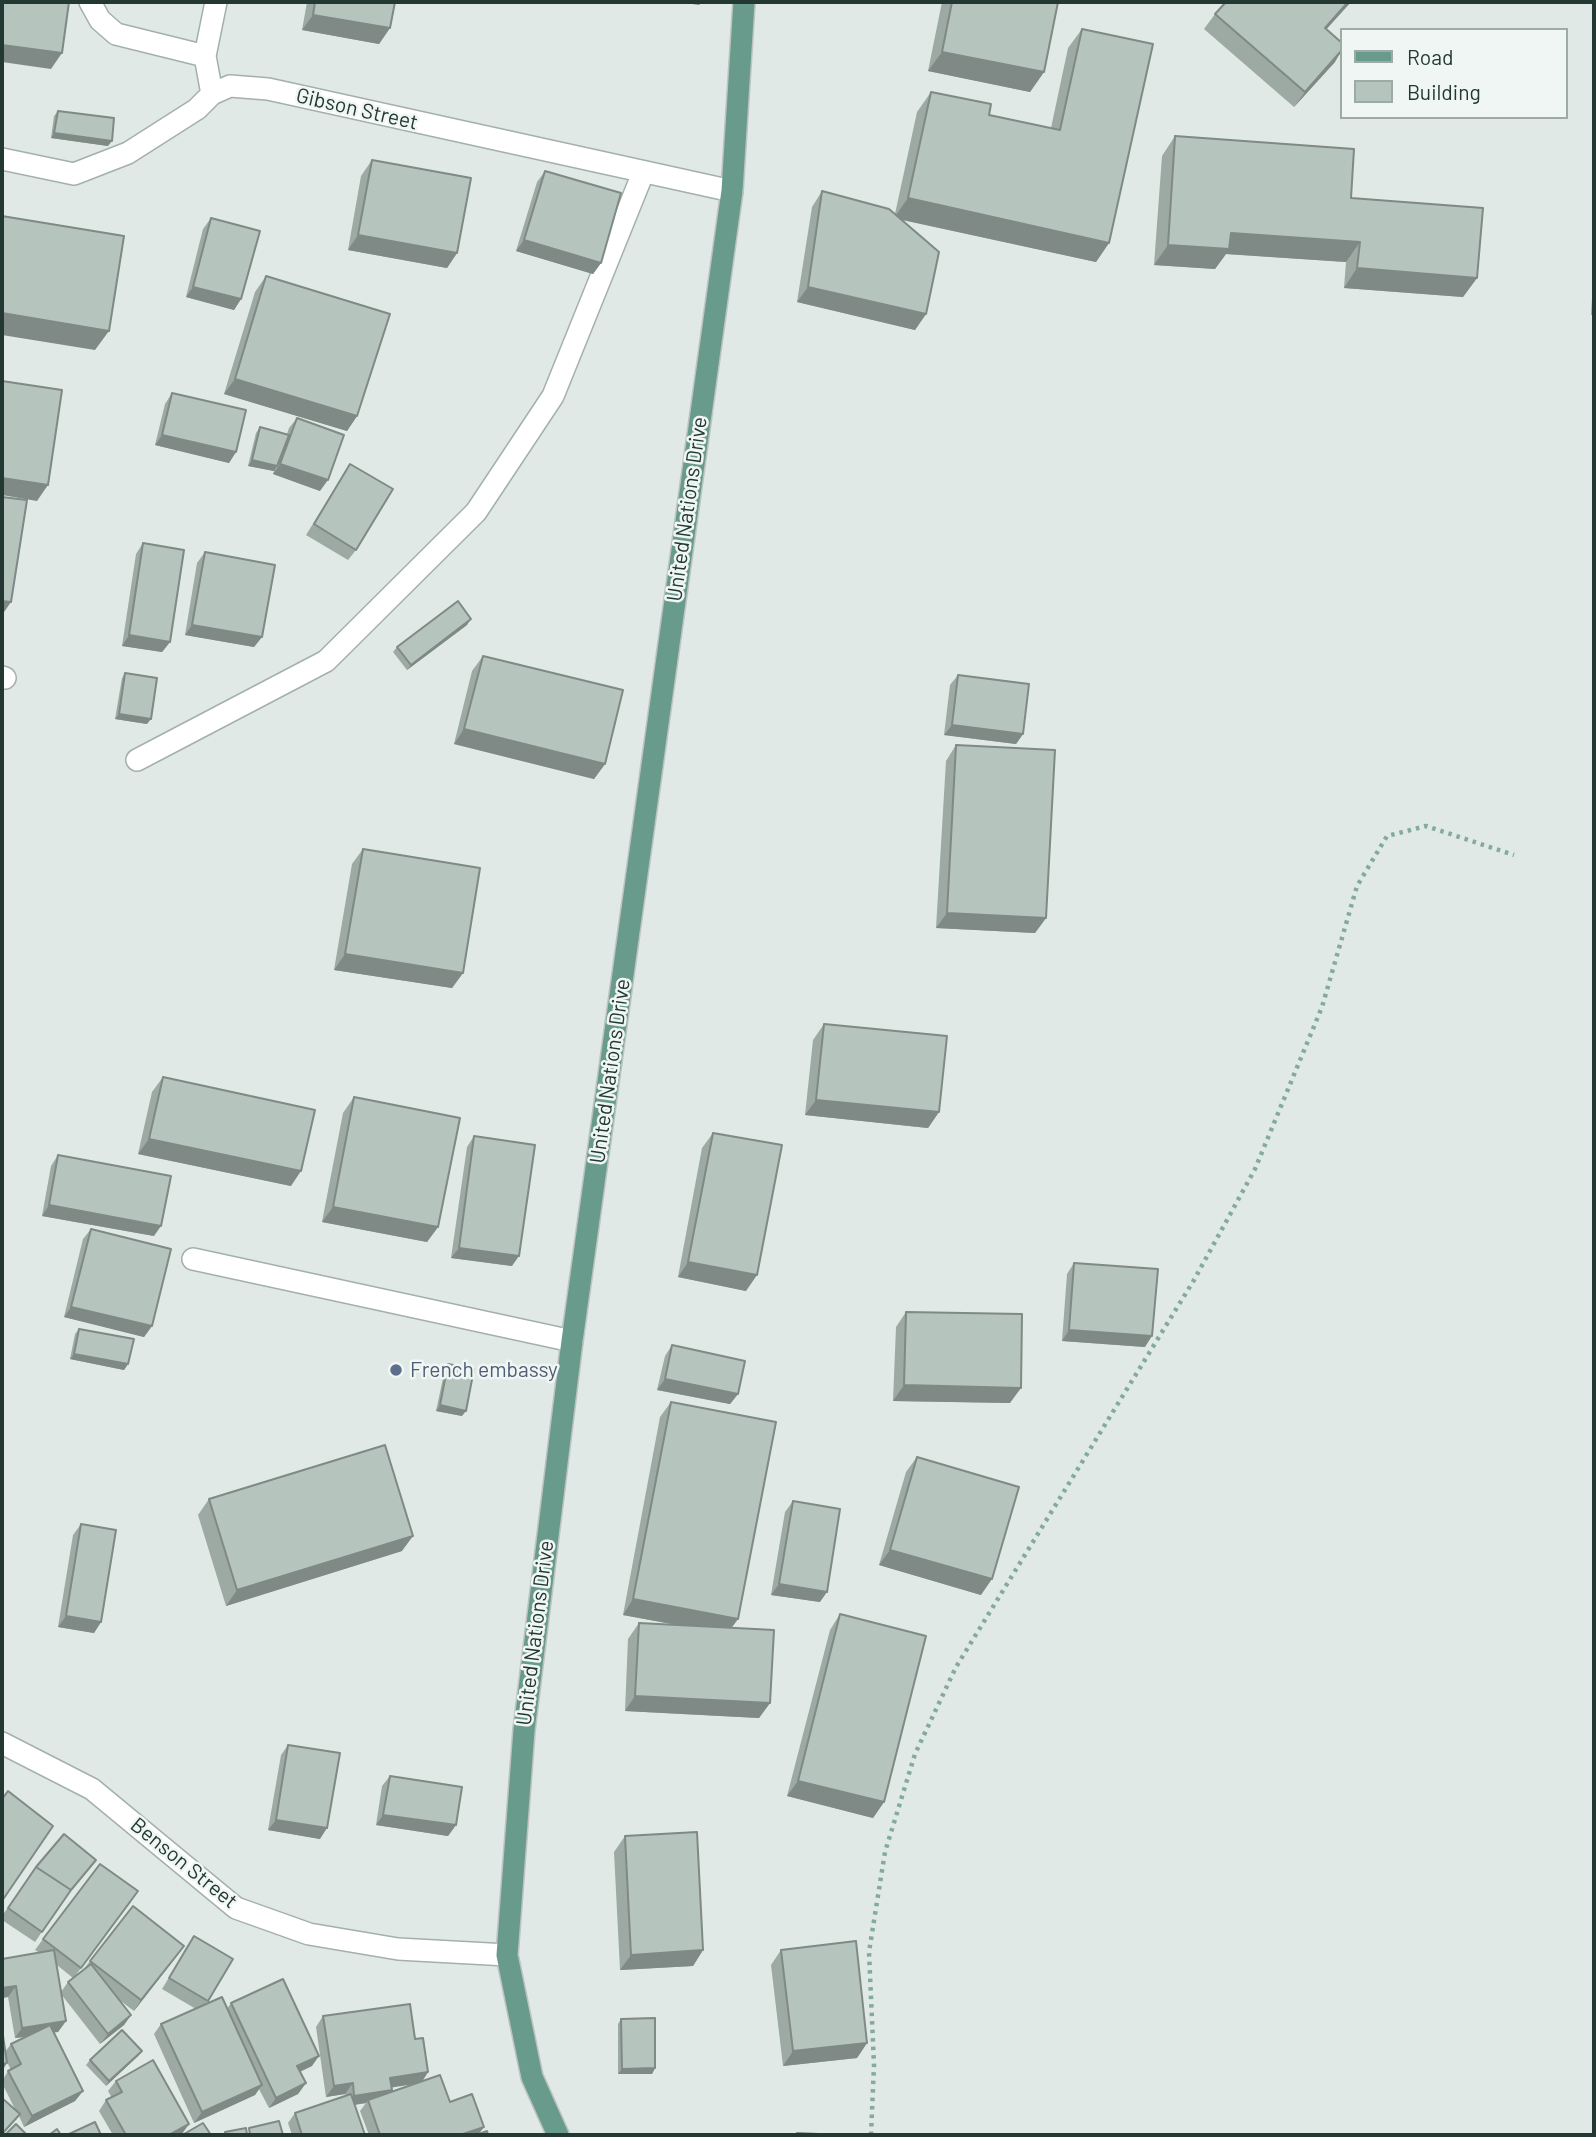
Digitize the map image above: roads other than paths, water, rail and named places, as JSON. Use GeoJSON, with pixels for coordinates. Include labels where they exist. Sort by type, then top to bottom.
{"type":"FeatureCollection","features":[{"type":"Feature","properties":{"kind":"main road","name":"United Nations Drive"},"geometry":{"type":"LineString","coordinates":[[558,2135],[532,2077],[507,1955],[524,1730],[572,1341],[732,191],[744,2]]}},
{"type":"Feature","properties":{"kind":"street"},"geometry":{"type":"LineString","coordinates":[[90,2],[100,20],[116,33],[205,56]]}},
{"type":"Feature","properties":{"kind":"street"},"geometry":{"type":"LineString","coordinates":[[2,159],[74,174],[128,153],[197,109],[212,93],[205,56],[216,2]]}},
{"type":"Feature","properties":{"kind":"street","name":"Gibson Street"},"geometry":{"type":"LineString","coordinates":[[212,93],[230,86],[268,89],[732,191]]}},
{"type":"Feature","properties":{"kind":"street"},"geometry":{"type":"LineString","coordinates":[[137,760],[326,661],[475,512],[553,396],[643,173]]}},
{"type":"Feature","properties":{"kind":"street"},"geometry":{"type":"LineString","coordinates":[[193,1259],[572,1341]]}},
{"type":"Feature","properties":{"kind":"street","name":"Benson Street"},"geometry":{"type":"LineString","coordinates":[[2,1743],[92,1789],[236,1908],[309,1934],[398,1949],[507,1955]]}},
{"type":"Feature","properties":{"kind":"place","name":"French embassy"},"geometry":{"type":"Point","coordinates":[396,1370]}}]}
